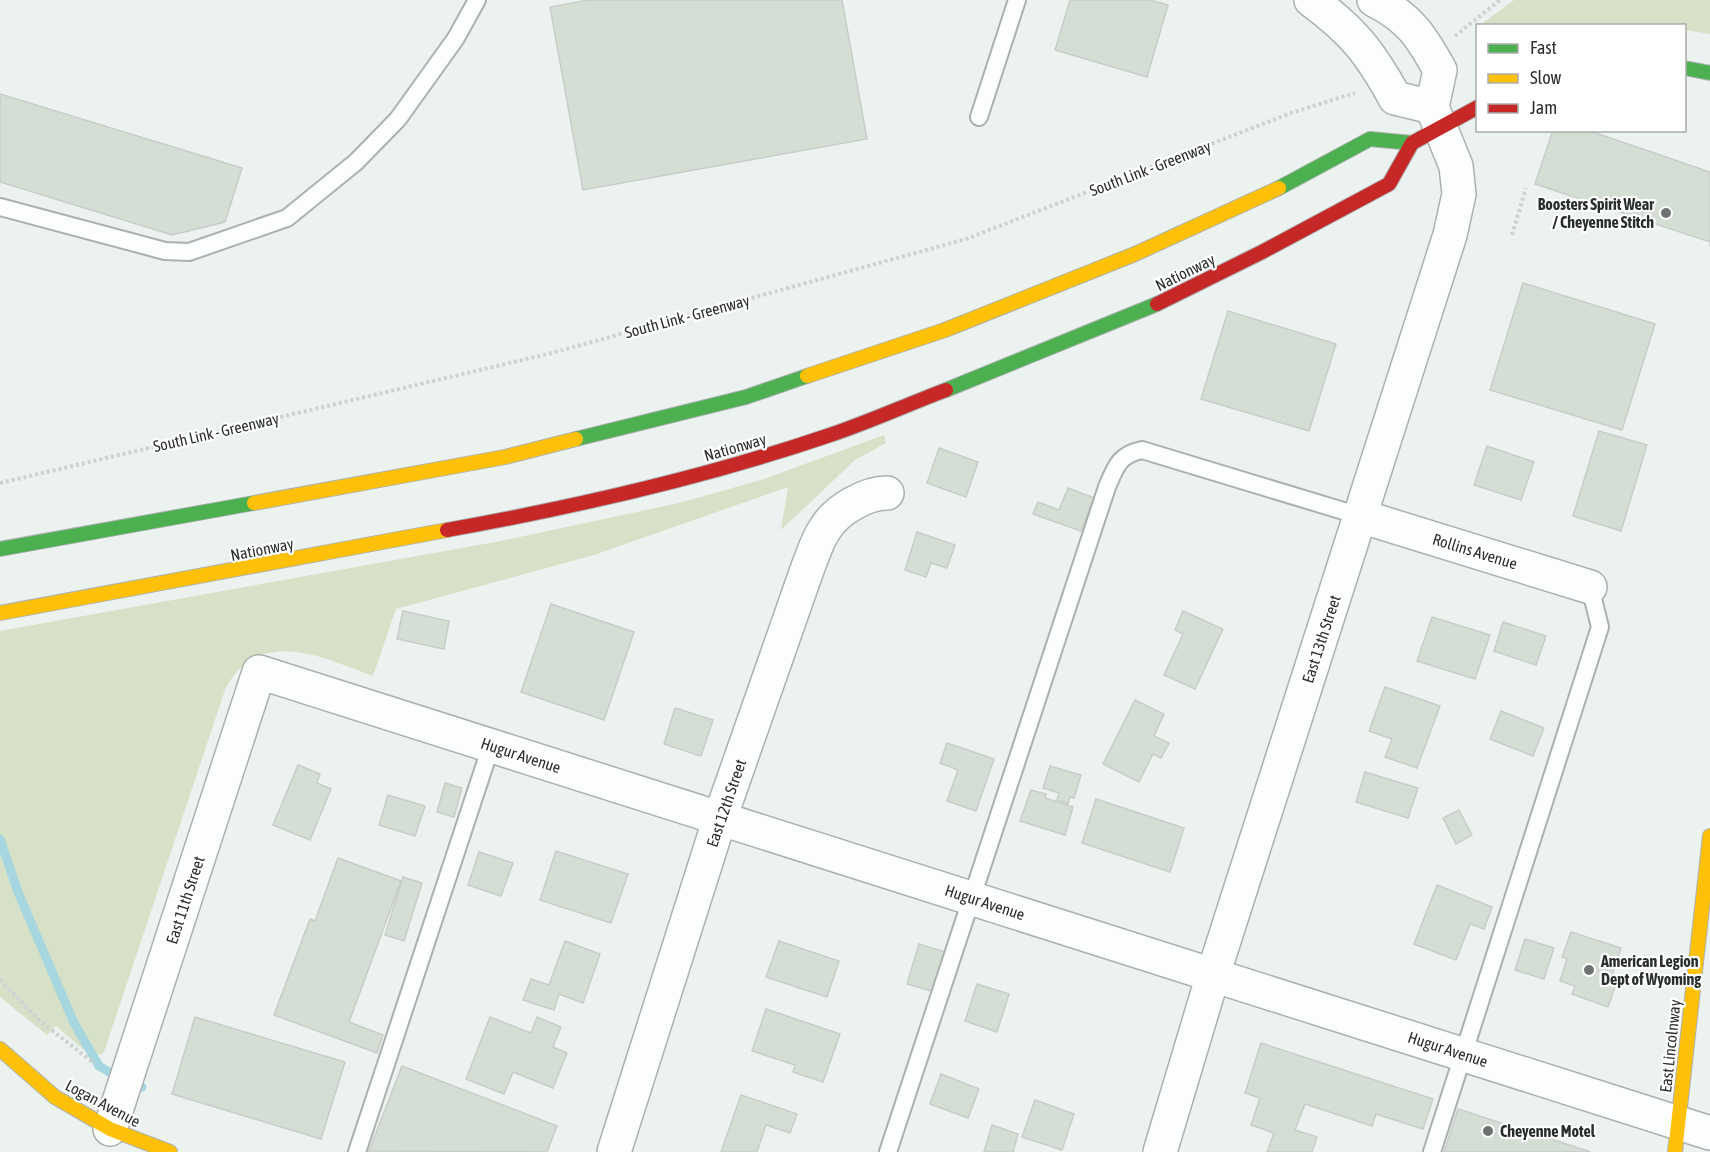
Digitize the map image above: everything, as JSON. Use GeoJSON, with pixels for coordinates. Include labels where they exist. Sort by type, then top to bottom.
{"type":"FeatureCollection","features":[{"type":"Feature","properties":{"kind":"main road"},"geometry":{"type":"LineString","coordinates":[[1686,68],[1710,73]]}},
{"type":"Feature","properties":{"kind":"main road"},"geometry":{"type":"LineString","coordinates":[[0,549],[505,457],[746,397],[945,330],[1125,258],[1270,193],[1370,139],[1412,143],[1437,116],[1476,107]]}},
{"type":"Feature","properties":{"kind":"main road","name":"Nationway"},"geometry":{"type":"LineString","coordinates":[[0,613],[552,510],[681,479],[786,450],[997,372],[1194,286],[1389,184],[1412,143]]}},
{"type":"Feature","properties":{"kind":"main road","name":"East Lincolnway"},"geometry":{"type":"LineString","coordinates":[[1676,1137],[1710,836]]}},
{"type":"Feature","properties":{"kind":"main road","name":"Logan Avenue"},"geometry":{"type":"LineString","coordinates":[[0,1049],[55,1097],[110,1129],[170,1152]]}},
{"type":"Feature","properties":{"kind":"street"},"geometry":{"type":"LineString","coordinates":[[1311,0],[1344,25],[1359,41],[1395,98],[1437,116],[1440,70],[1430,51],[1408,20],[1374,0]]}},
{"type":"Feature","properties":{"kind":"street","name":"East 13th Street"},"geometry":{"type":"LineString","coordinates":[[1160,1152],[1213,975],[1456,213],[1459,194],[1456,166],[1437,116]]}},
{"type":"Feature","properties":{"kind":"street","name":"East 12th Street"},"geometry":{"type":"LineString","coordinates":[[614,1152],[720,818],[808,567],[825,528],[840,512],[875,493],[887,493]]}},
{"type":"Feature","properties":{"kind":"street","name":"Rollins Avenue"},"geometry":{"type":"LineString","coordinates":[[1360,516],[1590,587]]}},
{"type":"Feature","properties":{"kind":"street","name":"Hugur Avenue"},"geometry":{"type":"LineString","coordinates":[[259,672],[1464,1054],[1676,1137],[1710,1133]]}},
{"type":"Feature","properties":{"kind":"street","name":"East 11th Street"},"geometry":{"type":"LineString","coordinates":[[110,1129],[259,672]]}},
{"type":"Feature","properties":{"kind":"lane"},"geometry":{"type":"LineString","coordinates":[[0,207],[165,250],[189,252],[287,218],[356,162],[398,119],[456,38],[477,0]]}},
{"type":"Feature","properties":{"kind":"lane"},"geometry":{"type":"LineString","coordinates":[[979,117],[1017,0]]}},
{"type":"Feature","properties":{"kind":"lane"},"geometry":{"type":"LineString","coordinates":[[888,1152],[1107,487],[1117,465],[1128,453],[1142,450],[1360,516]]}},
{"type":"Feature","properties":{"kind":"lane"},"geometry":{"type":"LineString","coordinates":[[1432,1152],[1600,627],[1590,587]]}},
{"type":"Feature","properties":{"kind":"lane"},"geometry":{"type":"LineString","coordinates":[[357,1152],[492,746]]}},
{"type":"Feature","properties":{"kind":"path"},"geometry":{"type":"LineString","coordinates":[[1456,36],[1500,0]]}},
{"type":"Feature","properties":{"kind":"path","name":"South Link - Greenway"},"geometry":{"type":"LineString","coordinates":[[0,483],[552,353],[966,239],[1291,113],[1358,92]]}},
{"type":"Feature","properties":{"kind":"path"},"geometry":{"type":"LineString","coordinates":[[1512,235],[1526,188]]}},
{"type":"Feature","properties":{"kind":"path"},"geometry":{"type":"LineString","coordinates":[[0,980],[40,1021],[95,1064]]}},
{"type":"Feature","properties":{"kind":"green space"},"geometry":{"type":"Polygon","coordinates":[[[1514,0],[1710,0],[1710,34],[1686,30],[1686,24],[1481,24],[1514,0]]]}},
{"type":"Feature","properties":{"kind":"green space"},"geometry":{"type":"Polygon","coordinates":[[[884,435],[886,443],[855,460],[781,530],[788,487],[594,555],[396,609],[373,676],[313,655],[273,652],[255,658],[238,670],[225,690],[104,1052],[100,1055],[84,1050],[56,1026],[47,1035],[0,997],[0,631],[501,541],[679,503],[761,480],[884,435]]]}},
{"type":"Feature","properties":{"kind":"building"},"geometry":{"type":"Polygon","coordinates":[[[588,0],[842,0],[867,139],[583,190],[550,7],[588,0]]]}},
{"type":"Feature","properties":{"kind":"building"},"geometry":{"type":"Polygon","coordinates":[[[1070,0],[1150,0],[1168,5],[1147,77],[1055,50],[1070,0]]]}},
{"type":"Feature","properties":{"kind":"building"},"geometry":{"type":"Polygon","coordinates":[[[0,94],[242,168],[225,222],[172,235],[0,182],[0,94]]]}},
{"type":"Feature","properties":{"kind":"building","name":"Boosters Spirit Wear / Cheyenne Stitch"},"geometry":{"type":"Polygon","coordinates":[[[1552,132],[1593,132],[1710,172],[1710,242],[1535,184],[1552,132]]]}},
{"type":"Feature","properties":{"kind":"building"},"geometry":{"type":"Polygon","coordinates":[[[1523,283],[1655,324],[1622,430],[1490,390],[1523,283]]]}},
{"type":"Feature","properties":{"kind":"building"},"geometry":{"type":"Polygon","coordinates":[[[1228,311],[1336,344],[1309,431],[1201,399],[1228,311]]]}},
{"type":"Feature","properties":{"kind":"building"},"geometry":{"type":"Polygon","coordinates":[[[1599,431],[1647,445],[1621,531],[1573,516],[1599,431]]]}},
{"type":"Feature","properties":{"kind":"building"},"geometry":{"type":"Polygon","coordinates":[[[1487,446],[1534,462],[1521,500],[1474,485],[1487,446]]]}},
{"type":"Feature","properties":{"kind":"building"},"geometry":{"type":"Polygon","coordinates":[[[939,448],[978,462],[966,497],[927,483],[939,448]]]}},
{"type":"Feature","properties":{"kind":"building"},"geometry":{"type":"Polygon","coordinates":[[[1068,488],[1094,498],[1081,531],[1033,514],[1038,502],[1059,510],[1068,488]]]}},
{"type":"Feature","properties":{"kind":"building"},"geometry":{"type":"Polygon","coordinates":[[[917,532],[955,545],[947,568],[931,563],[926,577],[905,570],[917,532]]]}},
{"type":"Feature","properties":{"kind":"building"},"geometry":{"type":"Polygon","coordinates":[[[551,604],[634,632],[604,720],[521,692],[551,604]]]}},
{"type":"Feature","properties":{"kind":"building"},"geometry":{"type":"Polygon","coordinates":[[[403,611],[449,621],[444,649],[397,639],[403,611]]]}},
{"type":"Feature","properties":{"kind":"building"},"geometry":{"type":"Polygon","coordinates":[[[1183,611],[1223,629],[1195,689],[1164,675],[1183,634],[1175,630],[1183,611]]]}},
{"type":"Feature","properties":{"kind":"building"},"geometry":{"type":"Polygon","coordinates":[[[1432,617],[1490,635],[1475,679],[1417,661],[1432,617]]]}},
{"type":"Feature","properties":{"kind":"building"},"geometry":{"type":"Polygon","coordinates":[[[1503,622],[1546,636],[1536,665],[1494,651],[1503,622]]]}},
{"type":"Feature","properties":{"kind":"building"},"geometry":{"type":"Polygon","coordinates":[[[1385,687],[1440,706],[1417,768],[1385,757],[1392,739],[1369,731],[1385,687]]]}},
{"type":"Feature","properties":{"kind":"building"},"geometry":{"type":"Polygon","coordinates":[[[1135,700],[1164,714],[1154,736],[1169,743],[1161,758],[1153,754],[1139,782],[1103,764],[1135,700]]]}},
{"type":"Feature","properties":{"kind":"building"},"geometry":{"type":"Polygon","coordinates":[[[675,708],[713,720],[701,756],[664,744],[675,708]]]}},
{"type":"Feature","properties":{"kind":"building"},"geometry":{"type":"Polygon","coordinates":[[[1501,711],[1544,728],[1533,756],[1490,739],[1501,711]]]}},
{"type":"Feature","properties":{"kind":"building"},"geometry":{"type":"Polygon","coordinates":[[[947,743],[994,759],[976,811],[947,801],[958,770],[940,763],[947,743]]]}},
{"type":"Feature","properties":{"kind":"building"},"geometry":{"type":"Polygon","coordinates":[[[298,765],[320,774],[317,783],[331,789],[310,840],[273,825],[298,765]]]}},
{"type":"Feature","properties":{"kind":"building"},"geometry":{"type":"Polygon","coordinates":[[[1050,766],[1081,775],[1074,798],[1070,797],[1068,804],[1057,800],[1059,793],[1043,788],[1050,766]]]}},
{"type":"Feature","properties":{"kind":"building"},"geometry":{"type":"Polygon","coordinates":[[[1365,772],[1418,788],[1408,818],[1356,802],[1365,772]]]}},
{"type":"Feature","properties":{"kind":"building"},"geometry":{"type":"Polygon","coordinates":[[[445,783],[462,788],[454,817],[437,812],[445,783]]]}},
{"type":"Feature","properties":{"kind":"building"},"geometry":{"type":"Polygon","coordinates":[[[1031,790],[1046,794],[1045,798],[1073,807],[1065,835],[1020,821],[1031,790]]]}},
{"type":"Feature","properties":{"kind":"building"},"geometry":{"type":"Polygon","coordinates":[[[388,795],[425,806],[415,836],[379,825],[388,795]]]}},
{"type":"Feature","properties":{"kind":"building"},"geometry":{"type":"Polygon","coordinates":[[[1096,799],[1184,828],[1170,872],[1082,843],[1096,799]]]}},
{"type":"Feature","properties":{"kind":"building"},"geometry":{"type":"Polygon","coordinates":[[[1459,810],[1472,835],[1456,844],[1443,818],[1459,810]]]}},
{"type":"Feature","properties":{"kind":"building"},"geometry":{"type":"Polygon","coordinates":[[[556,851],[628,874],[611,923],[540,900],[556,851]]]}},
{"type":"Feature","properties":{"kind":"building"},"geometry":{"type":"Polygon","coordinates":[[[479,852],[513,863],[501,896],[468,885],[479,852]]]}},
{"type":"Feature","properties":{"kind":"building"},"geometry":{"type":"Polygon","coordinates":[[[338,858],[401,881],[349,1022],[383,1035],[377,1053],[274,1015],[310,919],[315,921],[338,858]]]}},
{"type":"Feature","properties":{"kind":"building"},"geometry":{"type":"Polygon","coordinates":[[[403,877],[422,883],[404,941],[385,935],[403,877]]]}},
{"type":"Feature","properties":{"kind":"building"},"geometry":{"type":"Polygon","coordinates":[[[1437,885],[1492,907],[1484,929],[1470,924],[1456,960],[1414,944],[1437,885]]]}},
{"type":"Feature","properties":{"kind":"building","name":"American Legion Dept of Wyoming"},"geometry":{"type":"Polygon","coordinates":[[[1571,932],[1621,948],[1609,985],[1615,987],[1608,1007],[1572,994],[1575,986],[1560,981],[1567,959],[1562,957],[1571,932]]]}},
{"type":"Feature","properties":{"kind":"building"},"geometry":{"type":"Polygon","coordinates":[[[1525,939],[1554,948],[1544,979],[1515,970],[1525,939]]]}},
{"type":"Feature","properties":{"kind":"building"},"geometry":{"type":"Polygon","coordinates":[[[565,941],[600,954],[583,1003],[559,994],[554,1010],[523,1000],[531,979],[549,985],[565,941]]]}},
{"type":"Feature","properties":{"kind":"building"},"geometry":{"type":"Polygon","coordinates":[[[779,941],[839,961],[827,997],[766,977],[779,941]]]}},
{"type":"Feature","properties":{"kind":"building"},"geometry":{"type":"Polygon","coordinates":[[[919,944],[948,953],[935,992],[907,984],[919,944]]]}},
{"type":"Feature","properties":{"kind":"building"},"geometry":{"type":"Polygon","coordinates":[[[977,984],[1009,994],[997,1032],[965,1021],[977,984]]]}},
{"type":"Feature","properties":{"kind":"building"},"geometry":{"type":"Polygon","coordinates":[[[766,1009],[840,1034],[823,1082],[793,1072],[795,1065],[752,1051],[766,1009]]]}},
{"type":"Feature","properties":{"kind":"building"},"geometry":{"type":"Polygon","coordinates":[[[195,1017],[345,1062],[321,1139],[172,1094],[195,1017]]]}},
{"type":"Feature","properties":{"kind":"building"},"geometry":{"type":"Polygon","coordinates":[[[490,1017],[531,1033],[537,1017],[561,1027],[553,1047],[567,1053],[553,1088],[513,1072],[504,1094],[466,1079],[490,1017]]]}},
{"type":"Feature","properties":{"kind":"building"},"geometry":{"type":"Polygon","coordinates":[[[1261,1043],[1433,1099],[1423,1129],[1376,1114],[1372,1126],[1305,1104],[1295,1130],[1317,1137],[1312,1152],[1267,1152],[1274,1133],[1251,1125],[1260,1098],[1245,1093],[1261,1043]]]}},
{"type":"Feature","properties":{"kind":"building"},"geometry":{"type":"Polygon","coordinates":[[[402,1066],[557,1126],[547,1152],[369,1151],[402,1066]]]}},
{"type":"Feature","properties":{"kind":"building"},"geometry":{"type":"Polygon","coordinates":[[[941,1074],[979,1089],[968,1118],[930,1104],[941,1074]]]}},
{"type":"Feature","properties":{"kind":"building"},"geometry":{"type":"Polygon","coordinates":[[[741,1095],[797,1114],[790,1133],[766,1125],[757,1152],[721,1152],[741,1095]]]}},
{"type":"Feature","properties":{"kind":"building"},"geometry":{"type":"Polygon","coordinates":[[[1035,1100],[1074,1114],[1062,1150],[1022,1137],[1035,1100]]]}},
{"type":"Feature","properties":{"kind":"building","name":"Cheyenne Motel"},"geometry":{"type":"Polygon","coordinates":[[[1458,1109],[1591,1152],[1444,1152],[1458,1109]]]}},
{"type":"Feature","properties":{"kind":"building"},"geometry":{"type":"Polygon","coordinates":[[[992,1125],[1018,1134],[1013,1152],[984,1152],[992,1125]]]}},
{"type":"Feature","properties":{"kind":"waterway"},"geometry":{"type":"LineString","coordinates":[[0,839],[18,892],[74,1023],[99,1066],[126,1082],[142,1087]]}},
{"type":"Feature","properties":{"kind":"traffic: fast"},"geometry":{"type":"LineString","coordinates":[[1686,68],[1710,73]]}},
{"type":"Feature","properties":{"kind":"traffic: fast"},"geometry":{"type":"LineString","coordinates":[[1279,188],[1370,139],[1412,143]]}},
{"type":"Feature","properties":{"kind":"traffic: fast"},"geometry":{"type":"LineString","coordinates":[[946,390],[1157,304]]}},
{"type":"Feature","properties":{"kind":"traffic: fast"},"geometry":{"type":"LineString","coordinates":[[576,439],[746,397],[807,376]]}},
{"type":"Feature","properties":{"kind":"traffic: fast"},"geometry":{"type":"LineString","coordinates":[[0,549],[254,503]]}},
{"type":"Feature","properties":{"kind":"traffic: slow"},"geometry":{"type":"LineString","coordinates":[[807,376],[945,330],[1135,254],[1279,188]]}},
{"type":"Feature","properties":{"kind":"traffic: slow"},"geometry":{"type":"LineString","coordinates":[[254,503],[505,457],[576,439]]}},
{"type":"Feature","properties":{"kind":"traffic: slow"},"geometry":{"type":"LineString","coordinates":[[0,613],[447,530]]}},
{"type":"Feature","properties":{"kind":"traffic: slow"},"geometry":{"type":"LineString","coordinates":[[1675,1152],[1710,836]]}},
{"type":"Feature","properties":{"kind":"traffic: slow"},"geometry":{"type":"LineString","coordinates":[[0,1049],[55,1097],[110,1129],[170,1152]]}},
{"type":"Feature","properties":{"kind":"traffic: jam"},"geometry":{"type":"LineString","coordinates":[[1157,304],[1262,252],[1389,184],[1412,143],[1476,108]]}},
{"type":"Feature","properties":{"kind":"traffic: jam"},"geometry":{"type":"LineString","coordinates":[[447,530],[543,512],[733,465],[842,431],[946,390]]}},
{"type":"Feature","properties":{"kind":"place","name":"Boosters Spirit Wear / Cheyenne Stitch"},"geometry":{"type":"Point","coordinates":[1666,213]}},
{"type":"Feature","properties":{"kind":"place","name":"American Legion Dept of Wyoming"},"geometry":{"type":"Point","coordinates":[1589,970]}},
{"type":"Feature","properties":{"kind":"place","name":"Cheyenne Motel"},"geometry":{"type":"Point","coordinates":[1488,1131]}}]}
